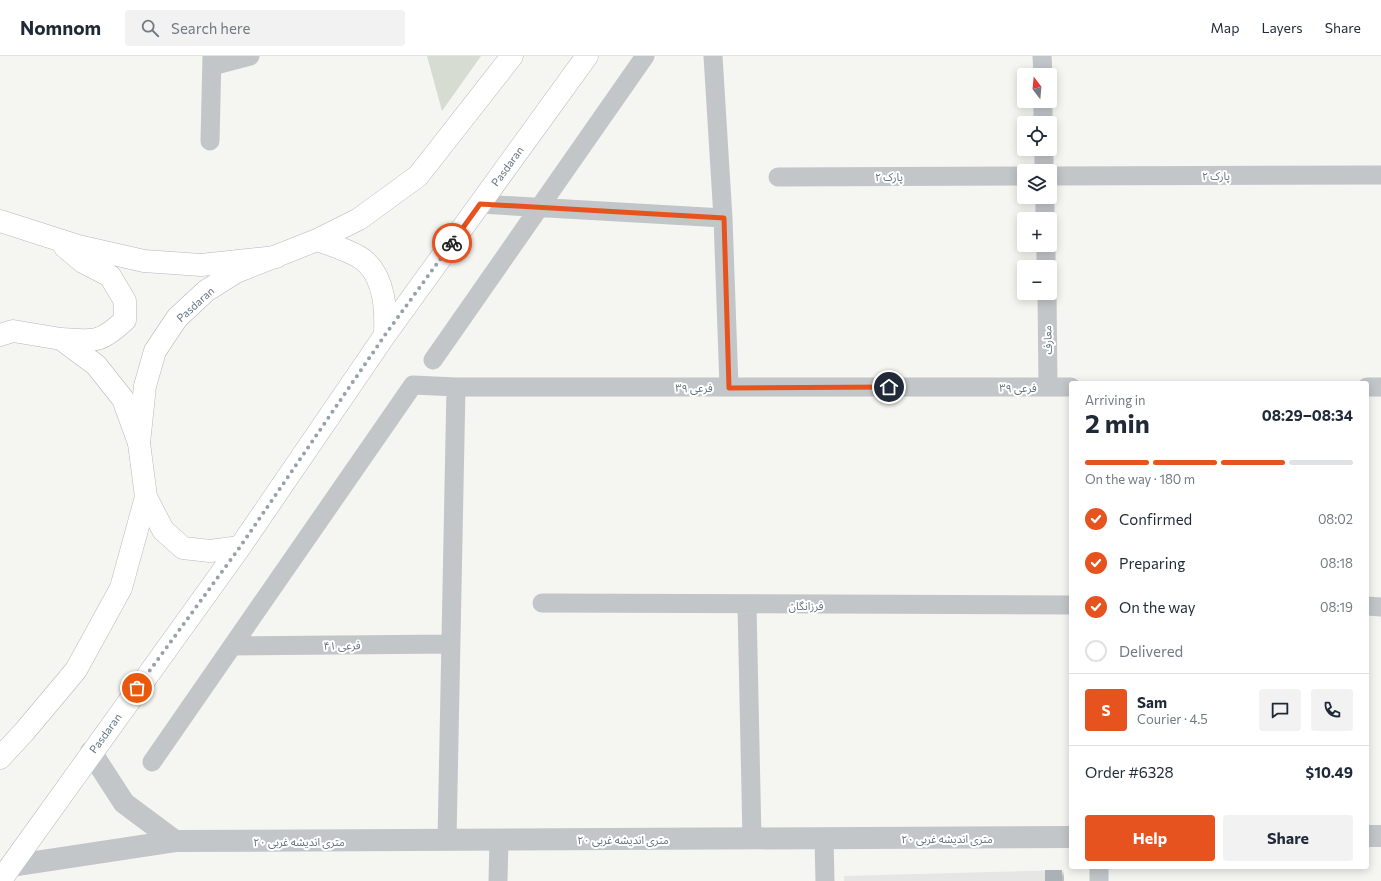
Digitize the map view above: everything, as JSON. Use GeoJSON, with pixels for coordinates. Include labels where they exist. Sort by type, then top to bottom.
{"type":"FeatureCollection","features":[{"type":"Feature","properties":{"kind":"main road","name":"Pasdaran"},"geometry":{"type":"LineString","coordinates":[[240,547],[210,551],[183,548],[163,530],[146,497],[139,443],[145,386],[155,351],[177,318],[206,291],[230,276],[317,240],[359,219],[418,176],[512,56]]}},
{"type":"Feature","properties":{"kind":"main road","name":"Pasdaran"},"geometry":{"type":"LineString","coordinates":[[5,873],[90,752],[240,547],[385,335],[587,56]]}},
{"type":"Feature","properties":{"kind":"main road"},"geometry":{"type":"LineString","coordinates":[[0,221],[56,240],[144,261],[201,265],[276,257]]}},
{"type":"Feature","properties":{"kind":"main road"},"geometry":{"type":"LineString","coordinates":[[0,335],[13,331],[61,339],[94,340],[109,335],[124,320],[125,301],[110,276],[83,262],[56,240]]}},
{"type":"Feature","properties":{"kind":"main road"},"geometry":{"type":"LineString","coordinates":[[317,240],[342,249],[365,261],[378,280],[386,311],[385,335]]}},
{"type":"Feature","properties":{"kind":"main road"},"geometry":{"type":"LineString","coordinates":[[61,339],[96,365],[123,399],[139,443]]}},
{"type":"Feature","properties":{"kind":"main road","name":"Pasdaran"},"geometry":{"type":"LineString","coordinates":[[0,758],[76,670],[120,588],[146,497]]}},
{"type":"Feature","properties":{"kind":"street"},"geometry":{"type":"LineString","coordinates":[[210,141],[212,61],[250,56]]}},
{"type":"Feature","properties":{"kind":"street"},"geometry":{"type":"LineString","coordinates":[[433,360],[645,56]]}},
{"type":"Feature","properties":{"kind":"street"},"geometry":{"type":"LineString","coordinates":[[713,56],[724,218],[729,388]]}},
{"type":"Feature","properties":{"kind":"street"},"geometry":{"type":"LineString","coordinates":[[1042,56],[1043,68]]}},
{"type":"Feature","properties":{"kind":"street","name":"پارک ۲"},"geometry":{"type":"LineString","coordinates":[[1057,176],[1381,174]]}},
{"type":"Feature","properties":{"kind":"street","name":"پارک ۲"},"geometry":{"type":"LineString","coordinates":[[778,177],[1017,176]]}},
{"type":"Feature","properties":{"kind":"street"},"geometry":{"type":"LineString","coordinates":[[480,204],[724,218]]}},
{"type":"Feature","properties":{"kind":"street","name":"معارف"},"geometry":{"type":"LineString","coordinates":[[1047,300],[1048,387]]}},
{"type":"Feature","properties":{"kind":"street","name":"فرعی ۳۹"},"geometry":{"type":"LineString","coordinates":[[234,646],[413,385],[456,387],[729,388],[1069,387]]}},
{"type":"Feature","properties":{"kind":"street"},"geometry":{"type":"LineString","coordinates":[[447,840],[456,387]]}},
{"type":"Feature","properties":{"kind":"street"},"geometry":{"type":"LineString","coordinates":[[1369,387],[1381,387]]}},
{"type":"Feature","properties":{"kind":"street","name":"فرزانگان"},"geometry":{"type":"LineString","coordinates":[[542,603],[747,605],[1069,605]]}},
{"type":"Feature","properties":{"kind":"street"},"geometry":{"type":"LineString","coordinates":[[747,605],[752,839]]}},
{"type":"Feature","properties":{"kind":"street"},"geometry":{"type":"LineString","coordinates":[[1369,606],[1381,606]]}},
{"type":"Feature","properties":{"kind":"street","name":"فرعی ۴۱"},"geometry":{"type":"LineString","coordinates":[[234,646],[451,644]]}},
{"type":"Feature","properties":{"kind":"street"},"geometry":{"type":"LineString","coordinates":[[152,762],[234,646]]}},
{"type":"Feature","properties":{"kind":"street"},"geometry":{"type":"LineString","coordinates":[[90,752],[124,803],[175,842]]}},
{"type":"Feature","properties":{"kind":"street"},"geometry":{"type":"LineString","coordinates":[[1369,836],[1381,836]]}},
{"type":"Feature","properties":{"kind":"street","name":"۲۰ متری اندیشه غربی"},"geometry":{"type":"LineString","coordinates":[[5,873],[175,842],[1069,837]]}},
{"type":"Feature","properties":{"kind":"street"},"geometry":{"type":"LineString","coordinates":[[824,839],[825,881]]}},
{"type":"Feature","properties":{"kind":"street"},"geometry":{"type":"LineString","coordinates":[[498,881],[499,840]]}},
{"type":"Feature","properties":{"kind":"street"},"geometry":{"type":"LineString","coordinates":[[1099,869],[1100,881]]}},
{"type":"Feature","properties":{"kind":"shaded area"},"geometry":{"type":"Polygon","coordinates":[[[427,56],[481,56],[442,111],[427,56]]]}},
{"type":"Feature","properties":{"kind":"shaded area"},"geometry":{"type":"Polygon","coordinates":[[[1062,870],[1062,881],[844,881],[844,876],[1062,870]]]}},
{"type":"Feature","properties":{"kind":"building"},"geometry":{"type":"Polygon","coordinates":[[[1045,870],[1062,870],[1062,881],[1045,881],[1045,870]]]}},
{"type":"Feature","properties":{"kind":"way so far"},"geometry":{"type":"LineString","coordinates":[[137,688],[240,547],[385,335],[452,243]]}},
{"type":"Feature","properties":{"kind":"route"},"geometry":{"type":"LineString","coordinates":[[452,243],[480,204],[724,218],[729,388],[889,387]]}}]}
